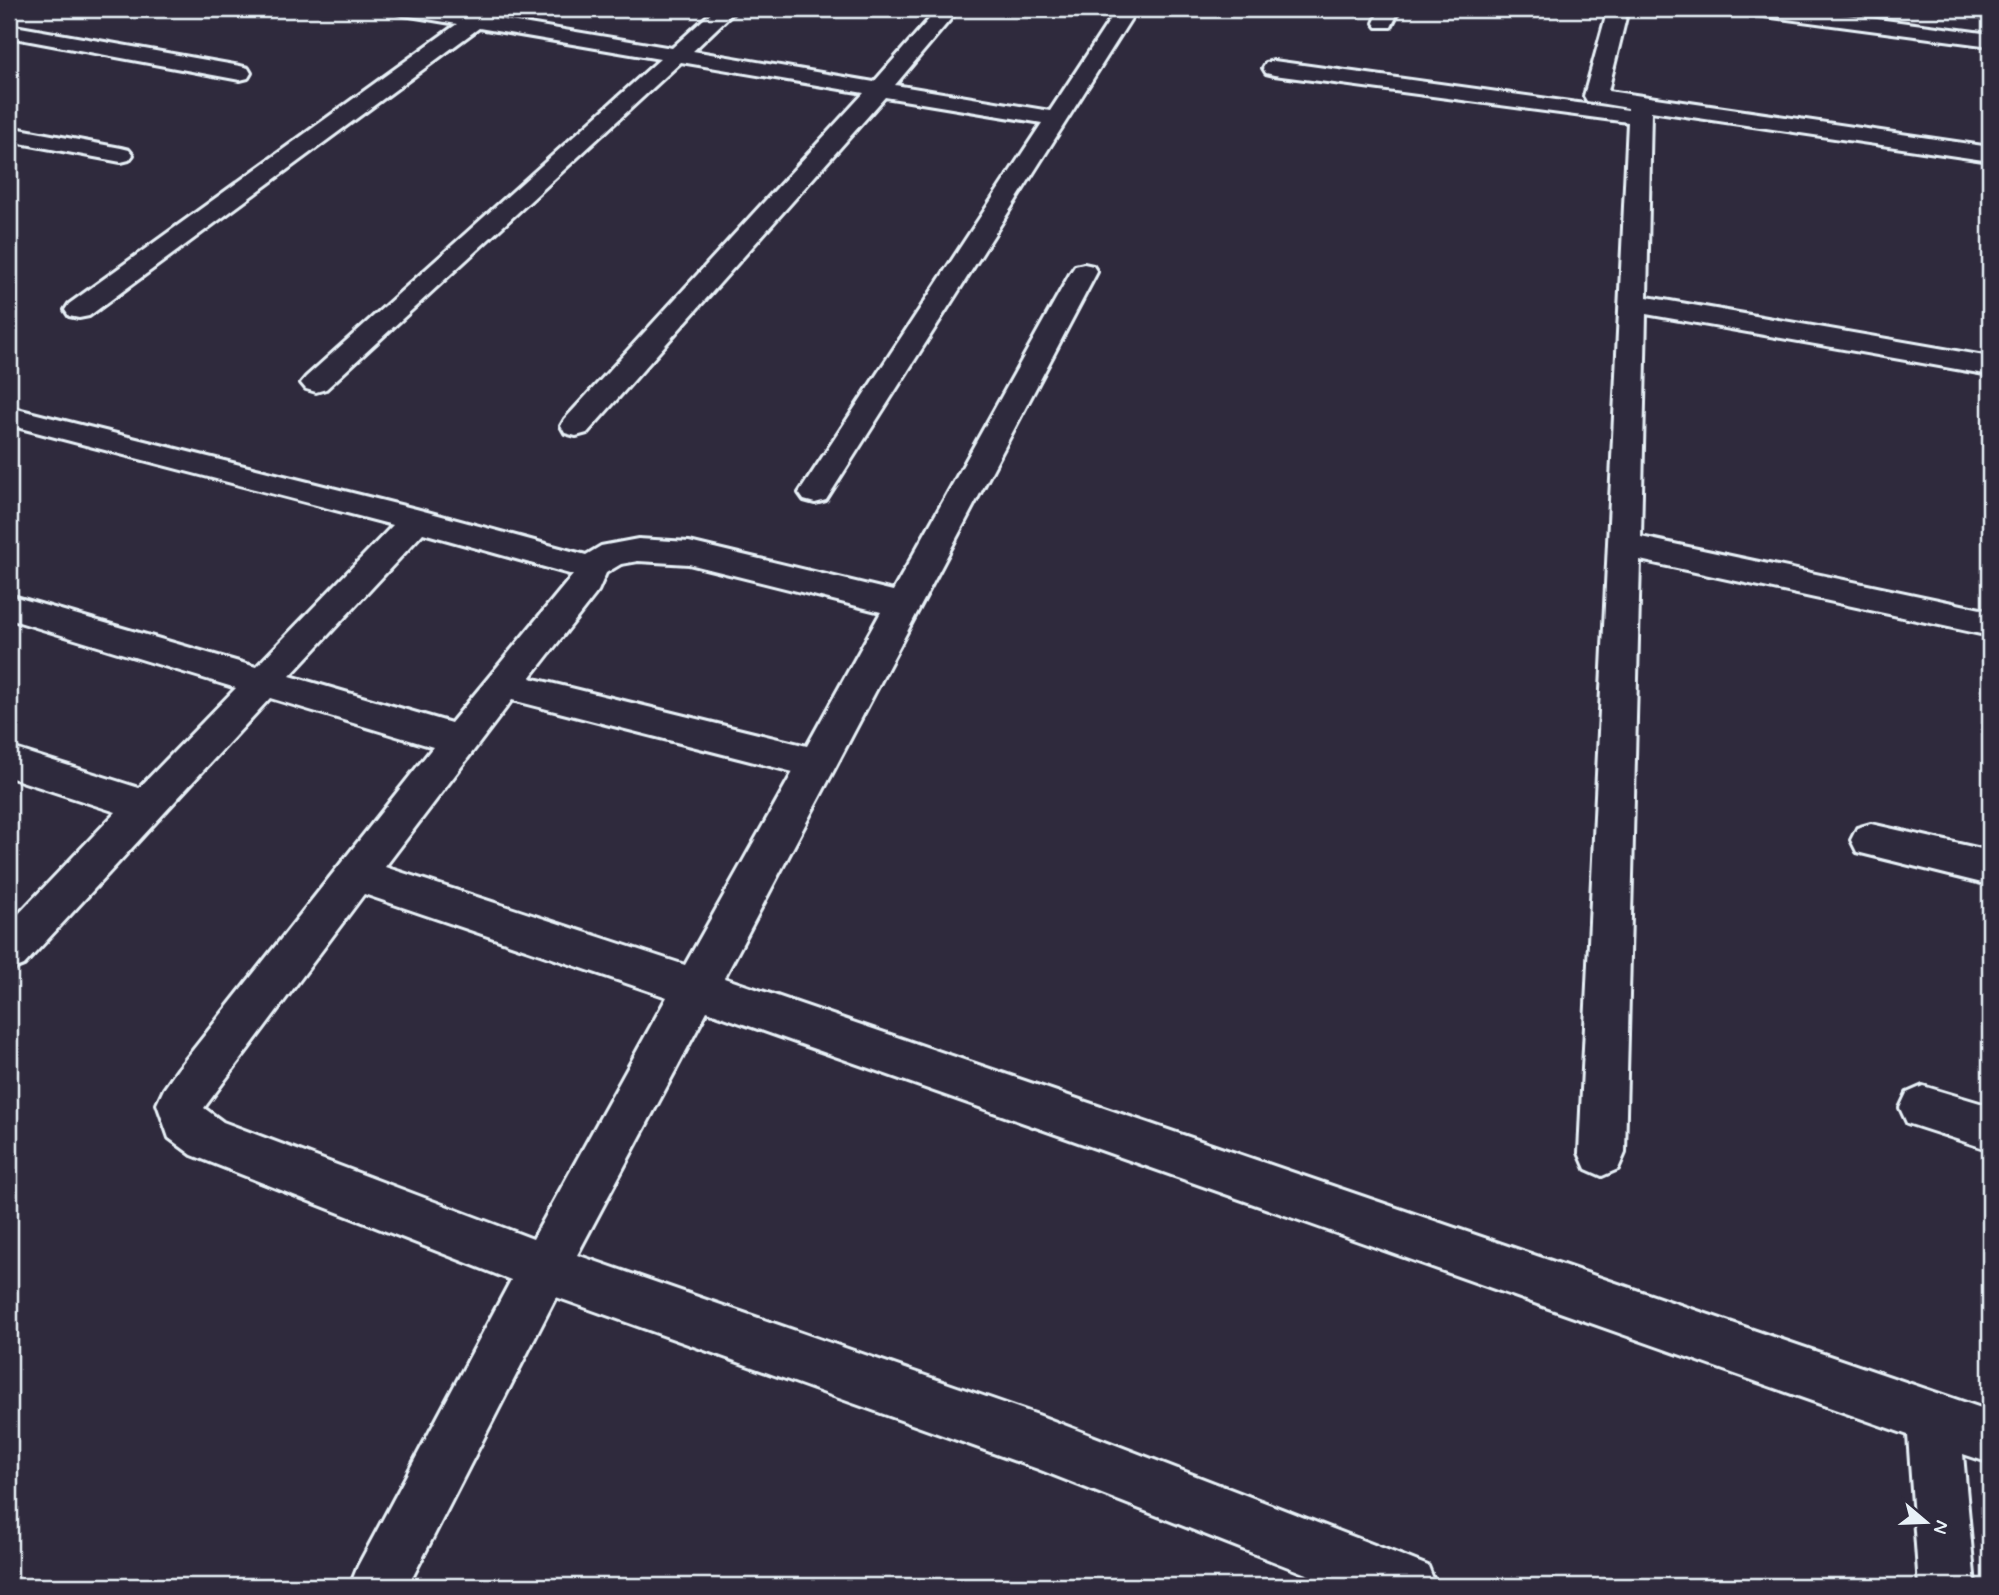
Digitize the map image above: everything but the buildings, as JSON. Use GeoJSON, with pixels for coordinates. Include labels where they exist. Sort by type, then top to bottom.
{"type":"FeatureCollection","features":[{"type":"Feature","properties":{"kind":"street"},"geometry":{"type":"LineString","coordinates":[[404,9],[482,15],[676,54],[1056,119]]}},
{"type":"Feature","properties":{"kind":"street"},"geometry":{"type":"LineString","coordinates":[[316,383],[727,9]]}},
{"type":"Feature","properties":{"kind":"street"},"geometry":{"type":"LineString","coordinates":[[576,426],[949,9]]}},
{"type":"Feature","properties":{"kind":"street"},"geometry":{"type":"LineString","coordinates":[[815,492],[1127,9]]}},
{"type":"Feature","properties":{"kind":"street"},"geometry":{"type":"LineString","coordinates":[[1618,9],[1595,96],[1639,110]]}},
{"type":"Feature","properties":{"kind":"street"},"geometry":{"type":"LineString","coordinates":[[1757,9],[1990,40]]}},
{"type":"Feature","properties":{"kind":"street"},"geometry":{"type":"LineString","coordinates":[[79,310],[482,15]]}},
{"type":"Feature","properties":{"kind":"street"},"geometry":{"type":"LineString","coordinates":[[9,32],[240,73]]}},
{"type":"Feature","properties":{"kind":"street"},"geometry":{"type":"LineString","coordinates":[[1274,68],[1990,154]]}},
{"type":"Feature","properties":{"kind":"street"},"geometry":{"type":"LineString","coordinates":[[1602,1153],[1639,110]]}},
{"type":"Feature","properties":{"kind":"street"},"geometry":{"type":"LineString","coordinates":[[9,134],[121,155]]}},
{"type":"Feature","properties":{"kind":"street"},"geometry":{"type":"LineString","coordinates":[[378,1586],[544,1268],[820,764],[1084,272]]}},
{"type":"Feature","properties":{"kind":"street"},"geometry":{"type":"LineString","coordinates":[[1633,303],[1990,366]]}},
{"type":"Feature","properties":{"kind":"street"},"geometry":{"type":"LineString","coordinates":[[9,416],[416,520],[587,569],[590,574],[586,583],[459,740],[194,1084],[180,1104],[185,1122],[208,1139],[544,1268],[1038,1442],[1408,1586]]}},
{"type":"Feature","properties":{"kind":"street"},"geometry":{"type":"LineString","coordinates":[[9,952],[416,520]]}},
{"type":"Feature","properties":{"kind":"street"},"geometry":{"type":"LineString","coordinates":[[1625,545],[1990,624]]}},
{"type":"Feature","properties":{"kind":"street"},"geometry":{"type":"LineString","coordinates":[[587,569],[613,554],[639,550],[689,553],[905,606]]}},
{"type":"Feature","properties":{"kind":"street"},"geometry":{"type":"LineString","coordinates":[[9,607],[459,740]]}},
{"type":"Feature","properties":{"kind":"street"},"geometry":{"type":"LineString","coordinates":[[504,685],[820,764]]}},
{"type":"Feature","properties":{"kind":"street"},"geometry":{"type":"LineString","coordinates":[[9,762],[147,806]]}},
{"type":"Feature","properties":{"kind":"street"},"geometry":{"type":"LineString","coordinates":[[1871,840],[1990,869]]}},
{"type":"Feature","properties":{"kind":"street"},"geometry":{"type":"LineString","coordinates":[[355,874],[696,988],[1990,1437]]}},
{"type":"Feature","properties":{"kind":"street"},"geometry":{"type":"LineString","coordinates":[[1923,1108],[1990,1128]]}},
{"type":"Feature","properties":{"kind":"street"},"geometry":{"type":"LineString","coordinates":[[1933,1417],[1947,1586]]}}]}
